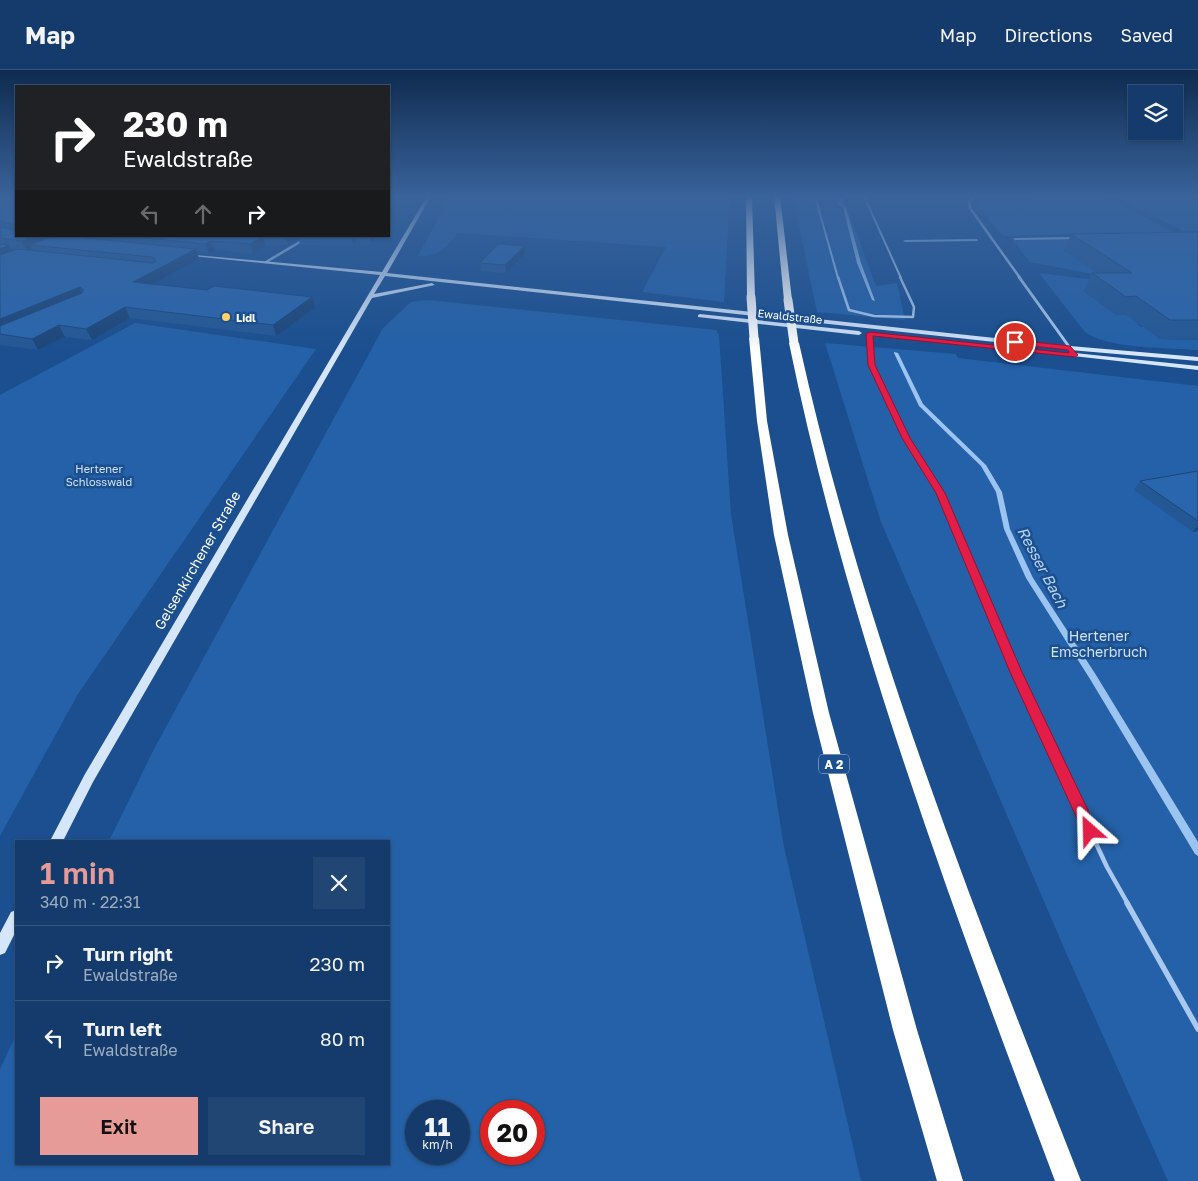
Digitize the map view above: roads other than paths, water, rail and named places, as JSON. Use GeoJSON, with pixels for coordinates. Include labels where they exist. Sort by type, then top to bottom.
{"type":"FeatureCollection","features":[{"type":"Feature","properties":{"kind":"highway","name":"A 2"},"geometry":{"type":"LineString","coordinates":[[750,248],[751,297],[762,421],[781,535],[821,713],[905,1030],[950,1181]]}},
{"type":"Feature","properties":{"kind":"highway"},"geometry":{"type":"LineString","coordinates":[[782,248],[794,343],[810,424],[840,538],[896,716],[1010,1032],[1068,1181]]}},
{"type":"Feature","properties":{"kind":"main road","name":"Gelsenkirchener Straße"},"geometry":{"type":"LineString","coordinates":[[57,840],[89,778],[398,248]]}},
{"type":"Feature","properties":{"kind":"main road","name":"Ewaldstraße"},"geometry":{"type":"LineString","coordinates":[[178,254],[1070,348],[1198,359]]}},
{"type":"Feature","properties":{"kind":"main road","name":"Ewaldstraße"},"geometry":{"type":"LineString","coordinates":[[382,274],[406,282],[628,307]]}},
{"type":"Feature","properties":{"kind":"main road"},"geometry":{"type":"LineString","coordinates":[[369,297],[432,285]]}},
{"type":"Feature","properties":{"kind":"main road","name":"Ewaldstraße"},"geometry":{"type":"LineString","coordinates":[[696,315],[1198,368]]}},
{"type":"Feature","properties":{"kind":"main road"},"geometry":{"type":"LineString","coordinates":[[0,948],[15,919]]}},
{"type":"Feature","properties":{"kind":"street"},"geometry":{"type":"LineString","coordinates":[[266,262],[290,248]]}},
{"type":"Feature","properties":{"kind":"street"},"geometry":{"type":"LineString","coordinates":[[998,248],[1075,355]]}},
{"type":"Feature","properties":{"kind":"lane"},"geometry":{"type":"LineString","coordinates":[[830,248],[849,310],[874,316],[913,317],[914,307],[887,248]]}},
{"type":"Feature","properties":{"kind":"lane"},"geometry":{"type":"LineString","coordinates":[[870,334],[872,365],[906,438],[940,493],[1016,672],[1107,867],[1198,1028]]}},
{"type":"Feature","properties":{"kind":"waterway","name":"Resser Bach"},"geometry":{"type":"LineString","coordinates":[[855,248],[874,300]]}},
{"type":"Feature","properties":{"kind":"waterway","name":"Resser Bach"},"geometry":{"type":"LineString","coordinates":[[896,353],[921,405],[983,465],[999,492],[1007,529],[1030,578],[1093,677],[1198,851]]}},
{"type":"Feature","properties":{"kind":"place","name":"Lidl"},"geometry":{"type":"Point","coordinates":[226,317]}},
{"type":"Feature","properties":{"kind":"park label","name":"Hertener Schlosswald"},"geometry":{"type":"Point","coordinates":[99,474]}},
{"type":"Feature","properties":{"kind":"park label","name":"Hertener Emscherbruch"},"geometry":{"type":"Point","coordinates":[1099,644]}}]}
